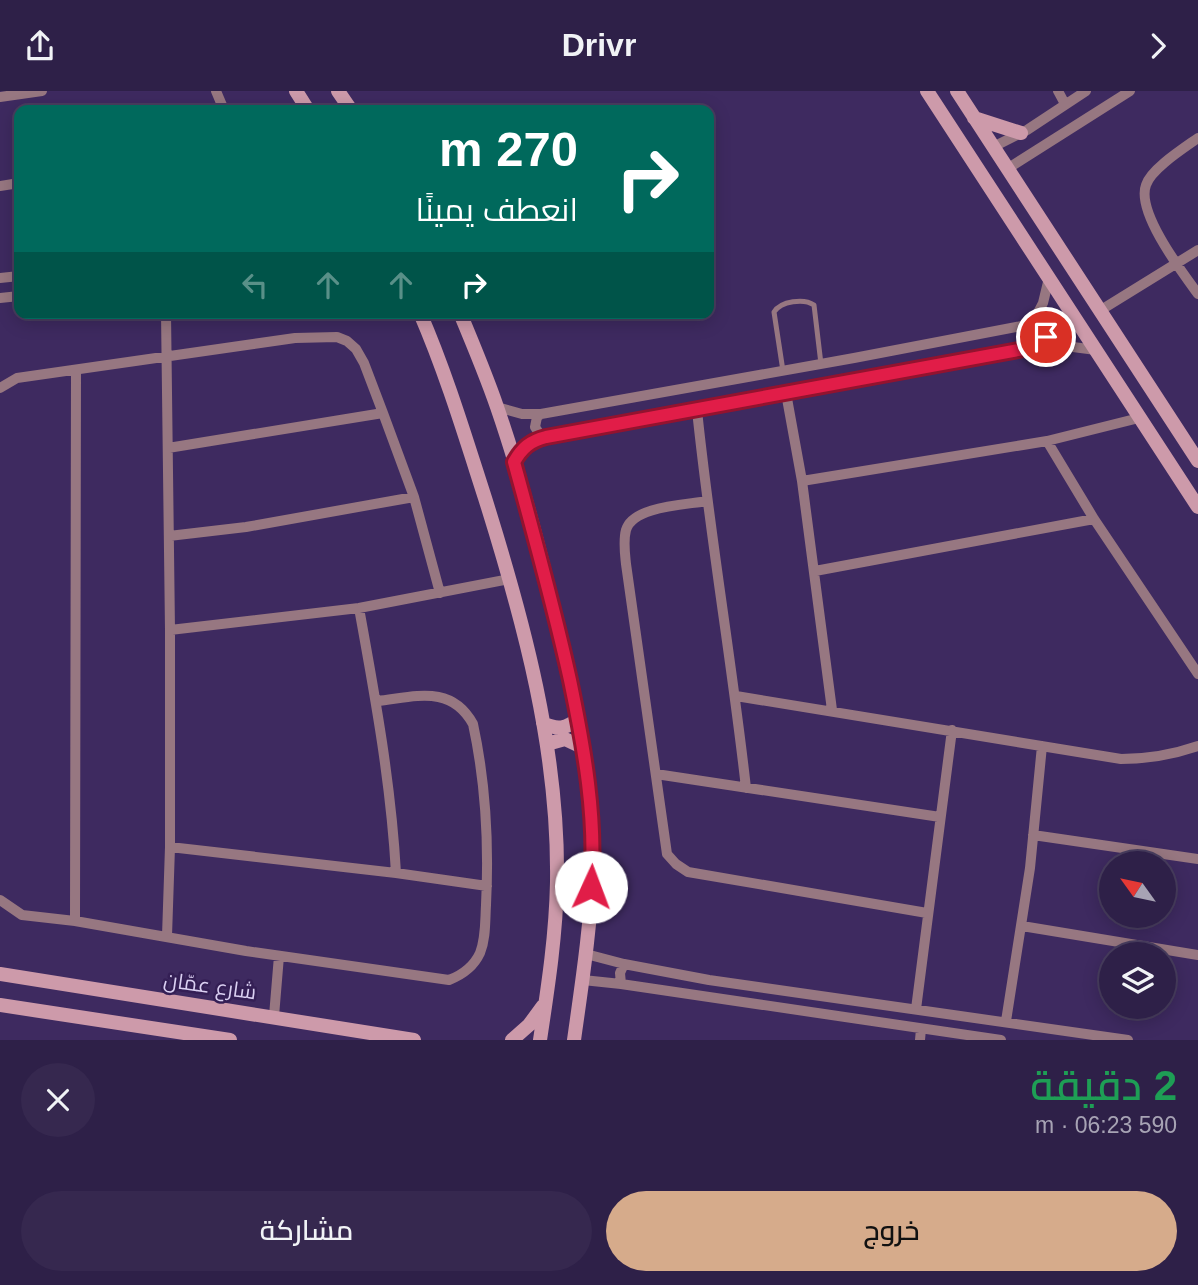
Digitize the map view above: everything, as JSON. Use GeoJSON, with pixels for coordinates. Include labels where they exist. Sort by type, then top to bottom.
{"type":"FeatureCollection","features":[{"type":"Feature","properties":{"kind":"street"},"geometry":{"type":"LineString","coordinates":[[0,97],[42,91]]}},
{"type":"Feature","properties":{"kind":"street"},"geometry":{"type":"LineString","coordinates":[[927,91],[1198,507]]}},
{"type":"Feature","properties":{"kind":"street"},"geometry":{"type":"LineString","coordinates":[[957,91],[1198,461]]}},
{"type":"Feature","properties":{"kind":"street"},"geometry":{"type":"LineString","coordinates":[[1058,91],[1065,104]]}},
{"type":"Feature","properties":{"kind":"street"},"geometry":{"type":"LineString","coordinates":[[992,147],[1024,132],[1086,91]]}},
{"type":"Feature","properties":{"kind":"street"},"geometry":{"type":"LineString","coordinates":[[1007,169],[1130,91]]}},
{"type":"Feature","properties":{"kind":"street"},"geometry":{"type":"LineString","coordinates":[[974,118],[1024,132],[1039,148]]}},
{"type":"Feature","properties":{"kind":"street"},"geometry":{"type":"LineString","coordinates":[[1198,138],[1154,172],[1146,184],[1144,201],[1176,263],[1198,294]]}},
{"type":"Feature","properties":{"kind":"street"},"geometry":{"type":"LineString","coordinates":[[1101,310],[1198,250]]}},
{"type":"Feature","properties":{"kind":"street"},"geometry":{"type":"LineString","coordinates":[[1032,324],[1043,303],[1049,277]]}},
{"type":"Feature","properties":{"kind":"street"},"geometry":{"type":"LineString","coordinates":[[166,319],[170,630],[170,847],[167,936]]}},
{"type":"Feature","properties":{"kind":"street"},"geometry":{"type":"LineString","coordinates":[[423,319],[443,368],[510,579],[547,744],[554,797],[557,881],[554,946],[540,1040]]}},
{"type":"Feature","properties":{"kind":"street"},"geometry":{"type":"LineString","coordinates":[[462,319],[497,407],[514,462],[556,619],[578,719],[589,793],[593,865],[586,954],[574,1040]]}},
{"type":"Feature","properties":{"kind":"street"},"geometry":{"type":"LineString","coordinates":[[497,407],[522,414],[541,414],[1032,324],[1041,326],[1046,333],[1040,346]]}},
{"type":"Feature","properties":{"kind":"street"},"geometry":{"type":"LineString","coordinates":[[0,388],[17,378],[166,355],[295,338],[337,337],[356,349],[383,413],[414,497],[440,593]]}},
{"type":"Feature","properties":{"kind":"street"},"geometry":{"type":"LineString","coordinates":[[514,462],[526,446],[546,437],[1040,346],[1096,350]]}},
{"type":"Feature","properties":{"kind":"street"},"geometry":{"type":"LineString","coordinates":[[75,921],[76,370]]}},
{"type":"Feature","properties":{"kind":"street"},"geometry":{"type":"LineString","coordinates":[[786,393],[802,481],[832,710]]}},
{"type":"Feature","properties":{"kind":"street"},"geometry":{"type":"LineString","coordinates":[[697,410],[747,788]]}},
{"type":"Feature","properties":{"kind":"street"},"geometry":{"type":"LineString","coordinates":[[169,448],[383,413]]}},
{"type":"Feature","properties":{"kind":"street"},"geometry":{"type":"LineString","coordinates":[[541,414],[537,417],[535,428],[541,436],[546,437]]}},
{"type":"Feature","properties":{"kind":"street"},"geometry":{"type":"LineString","coordinates":[[802,481],[1047,440],[1139,418]]}},
{"type":"Feature","properties":{"kind":"street"},"geometry":{"type":"LineString","coordinates":[[1047,440],[1094,519],[1198,674]]}},
{"type":"Feature","properties":{"kind":"street"},"geometry":{"type":"LineString","coordinates":[[169,536],[246,527],[414,497]]}},
{"type":"Feature","properties":{"kind":"street"},"geometry":{"type":"LineString","coordinates":[[707,501],[645,512],[634,517],[626,529],[626,564],[667,854],[688,872],[927,913]]}},
{"type":"Feature","properties":{"kind":"street"},"geometry":{"type":"LineString","coordinates":[[815,571],[1094,519]]}},
{"type":"Feature","properties":{"kind":"street"},"geometry":{"type":"LineString","coordinates":[[170,630],[359,608],[510,579]]}},
{"type":"Feature","properties":{"kind":"street"},"geometry":{"type":"LineString","coordinates":[[359,608],[377,701],[393,813],[396,873]]}},
{"type":"Feature","properties":{"kind":"street"},"geometry":{"type":"LineString","coordinates":[[0,900],[22,915],[449,980],[461,976],[479,956],[484,941],[487,886],[487,816],[473,724],[458,704],[433,695],[377,701]]}},
{"type":"Feature","properties":{"kind":"street"},"geometry":{"type":"LineString","coordinates":[[736,696],[1121,759],[1169,756],[1198,746]]}},
{"type":"Feature","properties":{"kind":"street"},"geometry":{"type":"LineString","coordinates":[[543,723],[561,728],[578,719]]}},
{"type":"Feature","properties":{"kind":"street"},"geometry":{"type":"LineString","coordinates":[[916,1009],[952,730]]}},
{"type":"Feature","properties":{"kind":"street"},"geometry":{"type":"LineString","coordinates":[[547,744],[565,739],[582,747]]}},
{"type":"Feature","properties":{"kind":"street"},"geometry":{"type":"LineString","coordinates":[[1006,1021],[1022,926],[1042,746]]}},
{"type":"Feature","properties":{"kind":"street"},"geometry":{"type":"LineString","coordinates":[[656,774],[940,817]]}},
{"type":"Feature","properties":{"kind":"street"},"geometry":{"type":"LineString","coordinates":[[1033,835],[1198,859]]}},
{"type":"Feature","properties":{"kind":"street"},"geometry":{"type":"LineString","coordinates":[[170,847],[487,886]]}},
{"type":"Feature","properties":{"kind":"street"},"geometry":{"type":"LineString","coordinates":[[1022,926],[1198,955]]}},
{"type":"Feature","properties":{"kind":"street"},"geometry":{"type":"LineString","coordinates":[[586,954],[624,964],[709,979],[1128,1040]]}},
{"type":"Feature","properties":{"kind":"street"},"geometry":{"type":"LineString","coordinates":[[274,1016],[279,956]]}},
{"type":"Feature","properties":{"kind":"street"},"geometry":{"type":"LineString","coordinates":[[621,984],[620,973],[624,964]]}},
{"type":"Feature","properties":{"kind":"street","name":"شارع عمّان"},"geometry":{"type":"LineString","coordinates":[[0,974],[414,1040]]}},
{"type":"Feature","properties":{"kind":"street"},"geometry":{"type":"LineString","coordinates":[[583,981],[621,984],[1001,1040]]}},
{"type":"Feature","properties":{"kind":"street"},"geometry":{"type":"LineString","coordinates":[[512,1040],[529,1025],[546,1002]]}},
{"type":"Feature","properties":{"kind":"street"},"geometry":{"type":"LineString","coordinates":[[0,1005],[230,1040]]}},
{"type":"Feature","properties":{"kind":"street"},"geometry":{"type":"LineString","coordinates":[[919,1040],[921,1029]]}},
{"type":"Feature","properties":{"kind":"lane"},"geometry":{"type":"LineString","coordinates":[[783,371],[774,312],[782,304],[806,301],[814,305],[821,364]]}},
{"type":"Feature","properties":{"kind":"route"},"geometry":{"type":"LineString","coordinates":[[591,887],[593,865],[589,793],[578,719],[556,619],[514,462],[522,450],[533,441],[546,437],[1040,346],[1046,337]]}}]}
